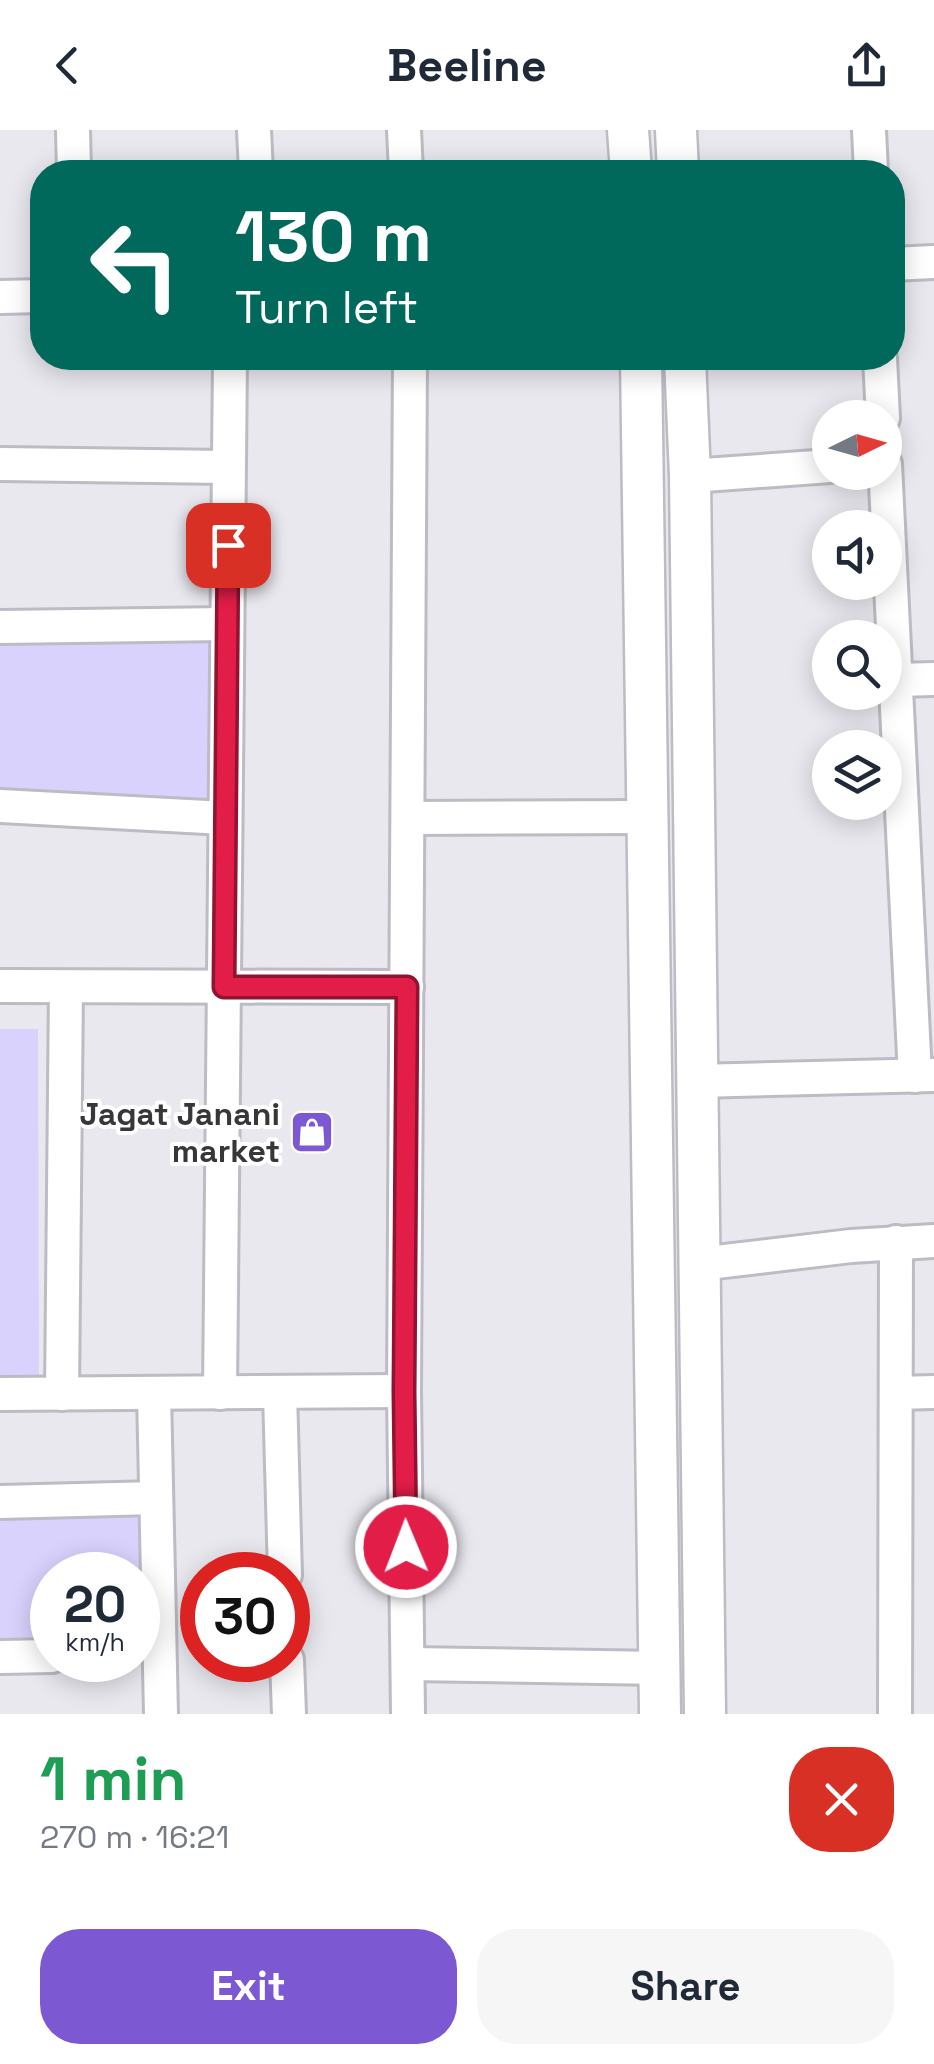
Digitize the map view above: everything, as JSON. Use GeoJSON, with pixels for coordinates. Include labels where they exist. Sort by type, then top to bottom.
{"type":"FeatureCollection","features":[{"type":"Feature","properties":{"kind":"street"},"geometry":{"type":"LineString","coordinates":[[72,130],[73,160]]}},
{"type":"Feature","properties":{"kind":"street"},"geometry":{"type":"LineString","coordinates":[[254,130],[255,160]]}},
{"type":"Feature","properties":{"kind":"street"},"geometry":{"type":"LineString","coordinates":[[404,130],[405,160]]}},
{"type":"Feature","properties":{"kind":"street"},"geometry":{"type":"LineString","coordinates":[[628,130],[630,160]]}},
{"type":"Feature","properties":{"kind":"street"},"geometry":{"type":"LineString","coordinates":[[676,130],[677,160]]}},
{"type":"Feature","properties":{"kind":"street"},"geometry":{"type":"LineString","coordinates":[[869,130],[870,160]]}},
{"type":"Feature","properties":{"kind":"street"},"geometry":{"type":"LineString","coordinates":[[905,263],[934,262]]}},
{"type":"Feature","properties":{"kind":"street"},"geometry":{"type":"LineString","coordinates":[[0,296],[30,296]]}},
{"type":"Feature","properties":{"kind":"street"},"geometry":{"type":"LineString","coordinates":[[220,1393],[230,370]]}},
{"type":"Feature","properties":{"kind":"street"},"geometry":{"type":"LineString","coordinates":[[408,1714],[404,1392],[410,370]]}},
{"type":"Feature","properties":{"kind":"street"},"geometry":{"type":"LineString","coordinates":[[641,370],[660,1714]]}},
{"type":"Feature","properties":{"kind":"street"},"geometry":{"type":"LineString","coordinates":[[686,370],[705,1714]]}},
{"type":"Feature","properties":{"kind":"street"},"geometry":{"type":"LineString","coordinates":[[881,370],[882,400]]}},
{"type":"Feature","properties":{"kind":"street"},"geometry":{"type":"LineString","coordinates":[[0,464],[228,467]]}},
{"type":"Feature","properties":{"kind":"street"},"geometry":{"type":"LineString","coordinates":[[690,476],[812,467]]}},
{"type":"Feature","properties":{"kind":"street"},"geometry":{"type":"LineString","coordinates":[[886,490],[893,620]]}},
{"type":"Feature","properties":{"kind":"street"},"geometry":{"type":"LineString","coordinates":[[0,627],[227,624]]}},
{"type":"Feature","properties":{"kind":"street"},"geometry":{"type":"LineString","coordinates":[[902,680],[934,679]]}},
{"type":"Feature","properties":{"kind":"street"},"geometry":{"type":"LineString","coordinates":[[697,1081],[924,1076],[918,826],[901,710]]}},
{"type":"Feature","properties":{"kind":"street"},"geometry":{"type":"LineString","coordinates":[[0,806],[225,818]]}},
{"type":"Feature","properties":{"kind":"street"},"geometry":{"type":"LineString","coordinates":[[408,818],[647,817]]}},
{"type":"Feature","properties":{"kind":"street"},"geometry":{"type":"LineString","coordinates":[[0,986],[407,987]]}},
{"type":"Feature","properties":{"kind":"street"},"geometry":{"type":"LineString","coordinates":[[62,1394],[66,987]]}},
{"type":"Feature","properties":{"kind":"street"},"geometry":{"type":"LineString","coordinates":[[699,1264],[934,1241]]}},
{"type":"Feature","properties":{"kind":"street"},"geometry":{"type":"LineString","coordinates":[[895,1714],[896,1242]]}},
{"type":"Feature","properties":{"kind":"street"},"geometry":{"type":"LineString","coordinates":[[280,1392],[284,1552]]}},
{"type":"Feature","properties":{"kind":"street"},"geometry":{"type":"LineString","coordinates":[[0,1394],[404,1392]]}},
{"type":"Feature","properties":{"kind":"street"},"geometry":{"type":"LineString","coordinates":[[896,1393],[934,1392]]}},
{"type":"Feature","properties":{"kind":"street"},"geometry":{"type":"LineString","coordinates":[[154,1393],[154,1552]]}},
{"type":"Feature","properties":{"kind":"street"},"geometry":{"type":"LineString","coordinates":[[0,1502],[156,1498]]}},
{"type":"Feature","properties":{"kind":"street"},"geometry":{"type":"LineString","coordinates":[[0,1657],[30,1656]]}},
{"type":"Feature","properties":{"kind":"street"},"geometry":{"type":"LineString","coordinates":[[408,1664],[660,1668]]}},
{"type":"Feature","properties":{"kind":"street"},"geometry":{"type":"LineString","coordinates":[[155,1682],[162,1714]]}},
{"type":"Feature","properties":{"kind":"street"},"geometry":{"type":"LineString","coordinates":[[288,1682],[289,1714]]}},
{"type":"Feature","properties":{"kind":"shaded area"},"geometry":{"type":"Polygon","coordinates":[[[0,640],[214,643],[209,803],[0,789],[0,640]]]}},
{"type":"Feature","properties":{"kind":"shaded area"},"geometry":{"type":"Polygon","coordinates":[[[0,1029],[38,1029],[39,1377],[0,1377],[0,1029]]]}},
{"type":"Feature","properties":{"kind":"shaded area"},"geometry":{"type":"Polygon","coordinates":[[[144,1516],[145,1552],[30,1552],[30,1641],[0,1642],[0,1519],[144,1516]]]}},
{"type":"Feature","properties":{"kind":"place","name":"Jagat Janani market"},"geometry":{"type":"Point","coordinates":[312,1132]}},
{"type":"Feature","properties":{"kind":"route"},"geometry":{"type":"LineString","coordinates":[[228,545],[224,987],[407,987],[406,1547]]}}]}
